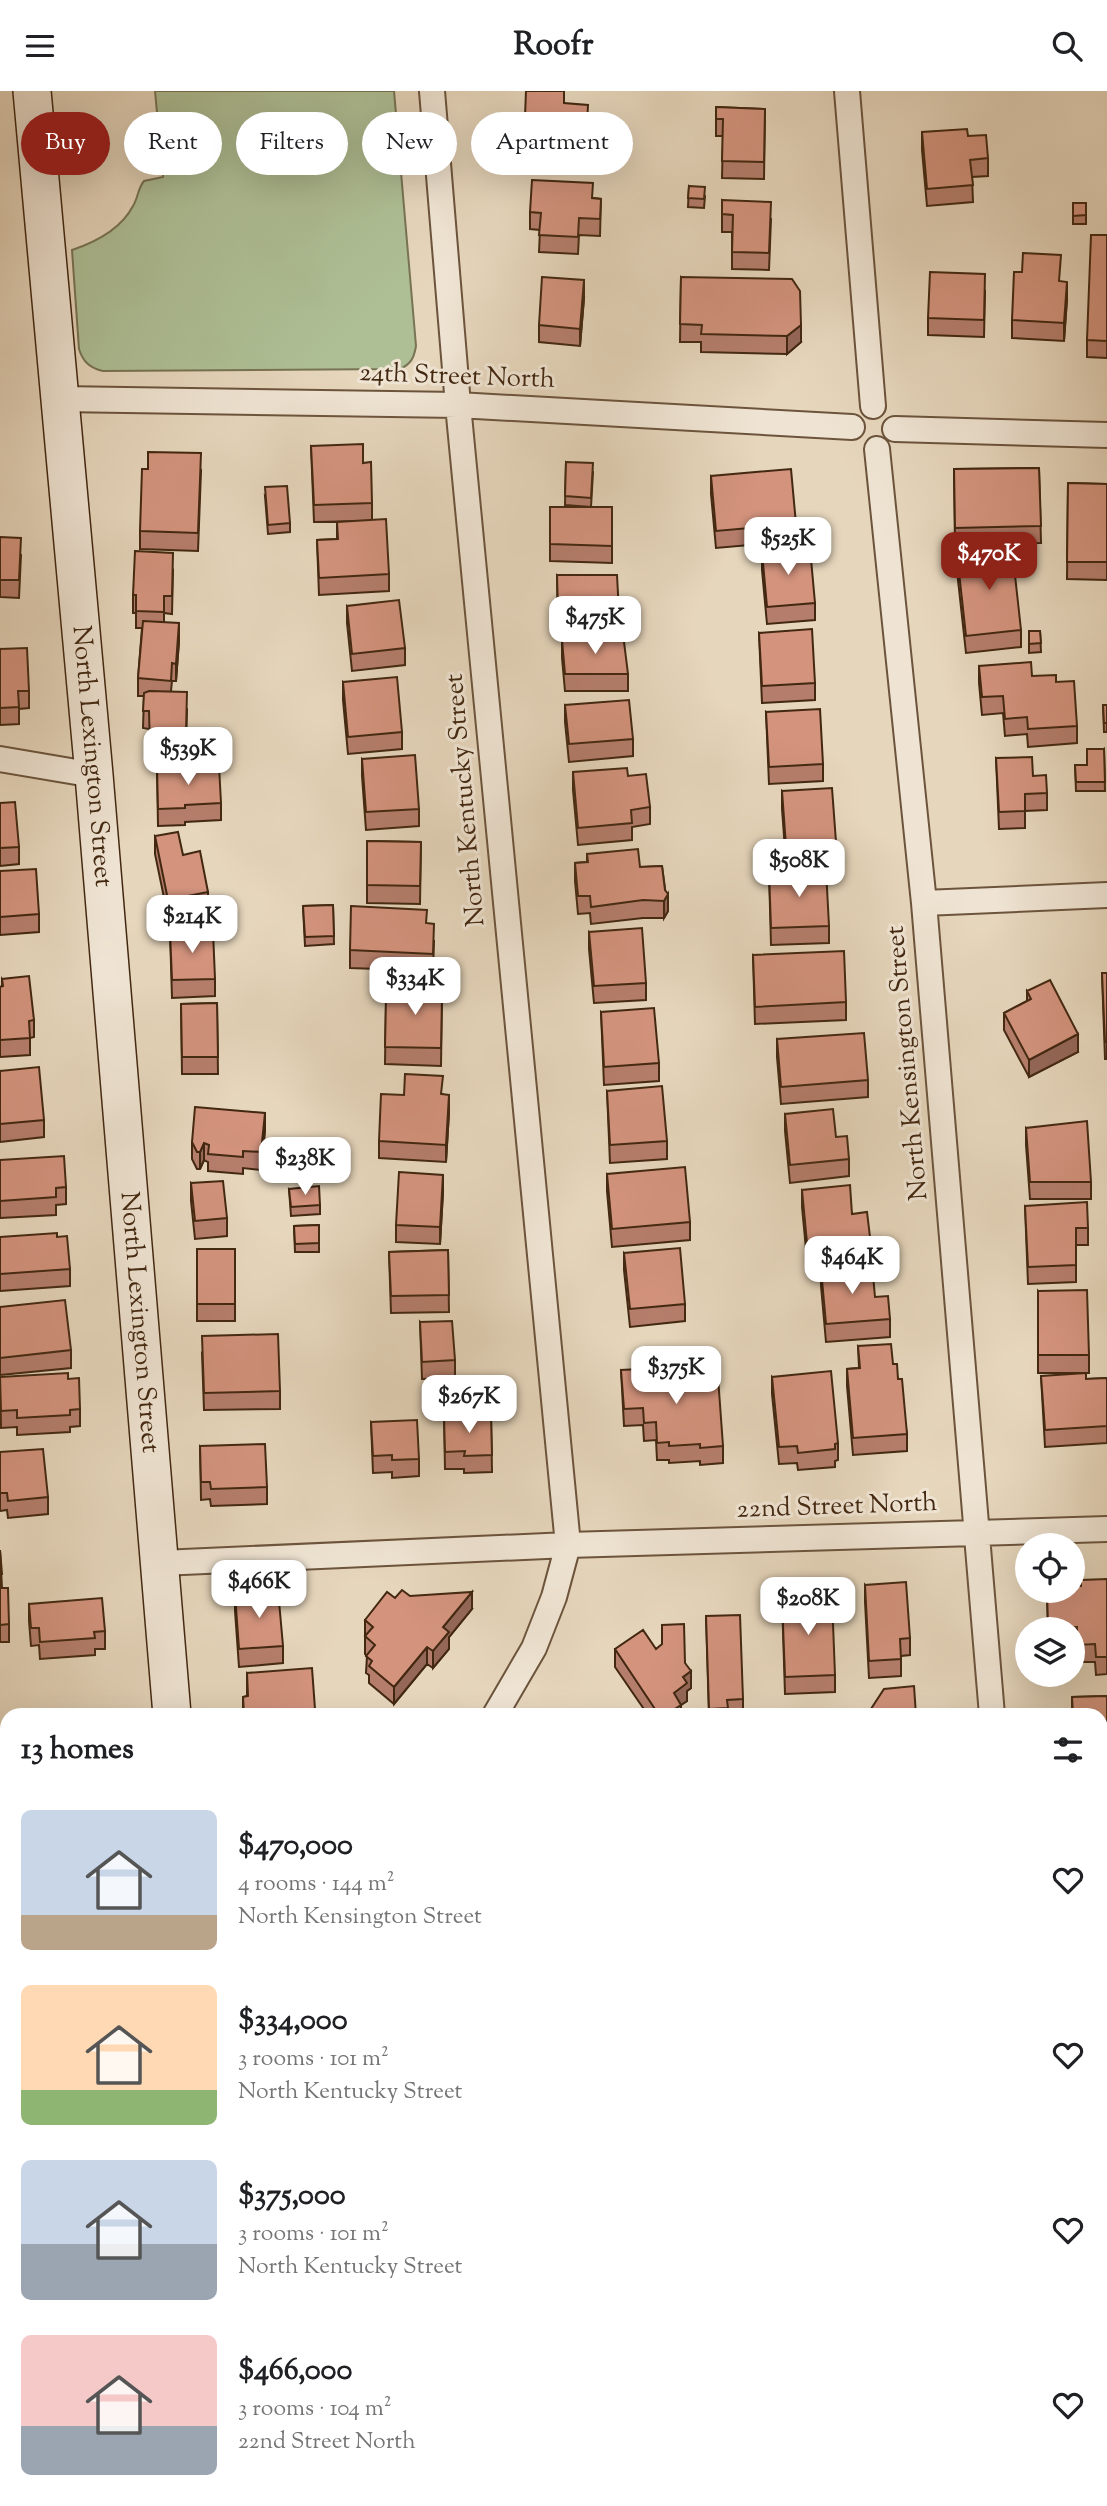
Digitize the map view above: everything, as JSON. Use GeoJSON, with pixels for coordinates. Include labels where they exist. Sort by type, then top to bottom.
{"type":"FeatureCollection","features":[{"type":"Feature","properties":{"kind":"street","name":"North Lexington Street"},"geometry":{"type":"LineString","coordinates":[[32,91],[94,775],[171,1708]]}},
{"type":"Feature","properties":{"kind":"street","name":"North Kentucky Street"},"geometry":{"type":"LineString","coordinates":[[432,91],[458,405],[568,1545]]}},
{"type":"Feature","properties":{"kind":"street"},"geometry":{"type":"LineString","coordinates":[[847,91],[873,406]]}},
{"type":"Feature","properties":{"kind":"street","name":"24th Street North"},"geometry":{"type":"LineString","coordinates":[[60,400],[458,405],[852,427]]}},
{"type":"Feature","properties":{"kind":"street"},"geometry":{"type":"LineString","coordinates":[[873,406],[892,415],[895,429],[890,442],[877,449],[864,448],[859,444],[852,427],[861,410],[873,406]]}},
{"type":"Feature","properties":{"kind":"street"},"geometry":{"type":"LineString","coordinates":[[895,429],[1107,435]]}},
{"type":"Feature","properties":{"kind":"street","name":"North Kensington Street"},"geometry":{"type":"LineString","coordinates":[[877,449],[924,903],[991,1708]]}},
{"type":"Feature","properties":{"kind":"street"},"geometry":{"type":"LineString","coordinates":[[0,759],[94,775]]}},
{"type":"Feature","properties":{"kind":"street"},"geometry":{"type":"LineString","coordinates":[[924,903],[1107,895]]}},
{"type":"Feature","properties":{"kind":"street","name":"22nd Street North"},"geometry":{"type":"LineString","coordinates":[[160,1563],[568,1545],[1107,1529]]}},
{"type":"Feature","properties":{"kind":"street"},"geometry":{"type":"LineString","coordinates":[[499,1708],[534,1648],[554,1597],[568,1545]]}},
{"type":"Feature","properties":{"kind":"green space"},"geometry":{"type":"Polygon","coordinates":[[[155,91],[394,91],[396,112],[362,112],[362,175],[401,175],[416,346],[409,363],[400,369],[103,371],[85,361],[79,349],[72,250],[99,239],[115,228],[135,203],[144,181],[163,175],[222,175],[222,112],[157,112],[155,91]]]}},
{"type":"Feature","properties":{"kind":"building"},"geometry":{"type":"Polygon","coordinates":[[[526,91],[564,91],[564,103],[588,105],[588,112],[525,112],[526,91]]]}},
{"type":"Feature","properties":{"kind":"building"},"geometry":{"type":"Polygon","coordinates":[[[716,107],[765,109],[764,162],[722,161],[723,119],[716,119],[716,107]]]}},
{"type":"Feature","properties":{"kind":"building"},"geometry":{"type":"Polygon","coordinates":[[[967,129],[968,136],[986,135],[988,158],[970,160],[973,185],[927,189],[922,132],[967,129]]]}},
{"type":"Feature","properties":{"kind":"building"},"geometry":{"type":"Polygon","coordinates":[[[532,180],[593,183],[592,198],[601,199],[600,219],[579,218],[578,237],[539,235],[541,213],[530,212],[532,180]]]}},
{"type":"Feature","properties":{"kind":"building"},"geometry":{"type":"Polygon","coordinates":[[[689,186],[705,187],[704,199],[688,198],[689,186]]]}},
{"type":"Feature","properties":{"kind":"building"},"geometry":{"type":"Polygon","coordinates":[[[722,200],[771,202],[769,253],[732,252],[733,215],[722,214],[722,200]]]}},
{"type":"Feature","properties":{"kind":"building"},"geometry":{"type":"Polygon","coordinates":[[[1073,203],[1086,203],[1086,215],[1073,216],[1073,203]]]}},
{"type":"Feature","properties":{"kind":"building"},"geometry":{"type":"Polygon","coordinates":[[[1091,235],[1107,235],[1107,341],[1087,340],[1091,235]]]}},
{"type":"Feature","properties":{"kind":"building"},"geometry":{"type":"Polygon","coordinates":[[[1023,253],[1061,255],[1059,281],[1067,282],[1064,323],[1012,320],[1014,272],[1022,272],[1023,253]]]}},
{"type":"Feature","properties":{"kind":"building"},"geometry":{"type":"Polygon","coordinates":[[[930,272],[985,274],[984,320],[928,318],[930,272]]]}},
{"type":"Feature","properties":{"kind":"building"},"geometry":{"type":"Polygon","coordinates":[[[542,277],[584,280],[580,329],[539,325],[542,277]]]}},
{"type":"Feature","properties":{"kind":"building"},"geometry":{"type":"Polygon","coordinates":[[[681,277],[792,279],[800,291],[801,325],[787,336],[701,334],[702,325],[680,324],[681,277]]]}},
{"type":"Feature","properties":{"kind":"building"},"geometry":{"type":"Polygon","coordinates":[[[363,444],[363,463],[371,462],[372,503],[314,505],[311,446],[363,444]]]}},
{"type":"Feature","properties":{"kind":"building"},"geometry":{"type":"Polygon","coordinates":[[[148,452],[201,453],[198,533],[140,531],[142,469],[148,469],[148,452]]]}},
{"type":"Feature","properties":{"kind":"building"},"geometry":{"type":"Polygon","coordinates":[[[566,462],[593,463],[591,498],[565,496],[566,462]]]}},
{"type":"Feature","properties":{"kind":"building"},"geometry":{"type":"Polygon","coordinates":[[[1039,468],[1041,526],[955,528],[954,469],[1039,468]]]}},
{"type":"Feature","properties":{"kind":"building"},"geometry":{"type":"Polygon","coordinates":[[[791,469],[796,524],[716,531],[711,476],[791,469]]]}},
{"type":"Feature","properties":{"kind":"building"},"geometry":{"type":"Polygon","coordinates":[[[1068,483],[1107,484],[1107,562],[1067,562],[1068,483]]]}},
{"type":"Feature","properties":{"kind":"building"},"geometry":{"type":"Polygon","coordinates":[[[287,486],[290,523],[268,525],[265,487],[287,486]]]}},
{"type":"Feature","properties":{"kind":"building"},"geometry":{"type":"Polygon","coordinates":[[[550,507],[612,507],[612,546],[550,544],[550,507]]]}},
{"type":"Feature","properties":{"kind":"building"},"geometry":{"type":"Polygon","coordinates":[[[386,519],[389,574],[319,578],[317,540],[338,539],[337,522],[386,519]]]}},
{"type":"Feature","properties":{"kind":"building"},"geometry":{"type":"Polygon","coordinates":[[[0,537],[21,538],[19,580],[0,580],[0,537]]]}},
{"type":"Feature","properties":{"kind":"building"},"geometry":{"type":"Polygon","coordinates":[[[810,548],[815,603],[767,607],[762,552],[810,548]]]}},
{"type":"Feature","properties":{"kind":"building"},"geometry":{"type":"Polygon","coordinates":[[[1012,548],[1021,630],[966,636],[957,554],[1012,548]]]}},
{"type":"Feature","properties":{"kind":"building"},"geometry":{"type":"Polygon","coordinates":[[[135,551],[173,553],[172,596],[164,596],[164,612],[136,611],[136,595],[133,595],[135,551]]]}},
{"type":"Feature","properties":{"kind":"building"},"geometry":{"type":"Polygon","coordinates":[[[557,575],[617,575],[619,613],[558,611],[557,575]]]}},
{"type":"Feature","properties":{"kind":"building"},"geometry":{"type":"Polygon","coordinates":[[[399,600],[405,648],[352,654],[347,606],[399,600]]]}},
{"type":"Feature","properties":{"kind":"building"},"geometry":{"type":"Polygon","coordinates":[[[143,621],[179,623],[176,664],[172,663],[171,681],[138,678],[143,621]]]}},
{"type":"Feature","properties":{"kind":"building"},"geometry":{"type":"Polygon","coordinates":[[[812,629],[815,683],[762,686],[759,633],[812,629]]]}},
{"type":"Feature","properties":{"kind":"building"},"geometry":{"type":"Polygon","coordinates":[[[1029,631],[1040,631],[1041,643],[1029,644],[1029,631]]]}},
{"type":"Feature","properties":{"kind":"building"},"geometry":{"type":"Polygon","coordinates":[[[623,634],[628,674],[565,674],[562,640],[623,634]]]}},
{"type":"Feature","properties":{"kind":"building"},"geometry":{"type":"Polygon","coordinates":[[[27,648],[29,691],[18,691],[19,707],[0,708],[0,649],[27,648]]]}},
{"type":"Feature","properties":{"kind":"building"},"geometry":{"type":"Polygon","coordinates":[[[1031,662],[1032,676],[1056,675],[1056,682],[1074,681],[1077,726],[1028,729],[1027,717],[1005,719],[1003,696],[982,697],[979,666],[1031,662]]]}},
{"type":"Feature","properties":{"kind":"building"},"geometry":{"type":"Polygon","coordinates":[[[397,677],[402,732],[348,737],[343,682],[397,677]]]}},
{"type":"Feature","properties":{"kind":"building"},"geometry":{"type":"Polygon","coordinates":[[[187,692],[186,732],[182,732],[181,749],[150,747],[149,711],[143,711],[144,693],[187,692]]]}},
{"type":"Feature","properties":{"kind":"building"},"geometry":{"type":"Polygon","coordinates":[[[629,700],[633,739],[569,744],[565,705],[629,700]]]}},
{"type":"Feature","properties":{"kind":"building"},"geometry":{"type":"Polygon","coordinates":[[[1103,705],[1107,705],[1107,723],[1104,723],[1103,705]]]}},
{"type":"Feature","properties":{"kind":"building"},"geometry":{"type":"Polygon","coordinates":[[[820,709],[823,764],[769,767],[766,712],[820,709]]]}},
{"type":"Feature","properties":{"kind":"building"},"geometry":{"type":"Polygon","coordinates":[[[1087,749],[1104,749],[1105,782],[1076,782],[1075,765],[1087,765],[1087,749]]]}},
{"type":"Feature","properties":{"kind":"building"},"geometry":{"type":"Polygon","coordinates":[[[415,755],[419,809],[366,812],[362,759],[415,755]]]}},
{"type":"Feature","properties":{"kind":"building"},"geometry":{"type":"Polygon","coordinates":[[[1032,757],[1033,776],[1046,775],[1047,793],[1025,794],[1025,811],[999,812],[996,758],[1032,757]]]}},
{"type":"Feature","properties":{"kind":"building"},"geometry":{"type":"Polygon","coordinates":[[[219,766],[221,803],[158,809],[157,768],[219,766]]]}},
{"type":"Feature","properties":{"kind":"building"},"geometry":{"type":"Polygon","coordinates":[[[627,768],[628,776],[646,774],[650,807],[631,810],[632,823],[578,828],[573,772],[627,768]]]}},
{"type":"Feature","properties":{"kind":"building"},"geometry":{"type":"Polygon","coordinates":[[[832,788],[836,842],[786,846],[782,791],[832,788]]]}},
{"type":"Feature","properties":{"kind":"building"},"geometry":{"type":"Polygon","coordinates":[[[15,802],[19,847],[0,848],[0,803],[15,802]]]}},
{"type":"Feature","properties":{"kind":"building"},"geometry":{"type":"Polygon","coordinates":[[[178,832],[183,855],[200,851],[208,892],[168,900],[155,836],[178,832]]]}},
{"type":"Feature","properties":{"kind":"building"},"geometry":{"type":"Polygon","coordinates":[[[367,841],[421,842],[420,886],[367,885],[367,841]]]}},
{"type":"Feature","properties":{"kind":"building"},"geometry":{"type":"Polygon","coordinates":[[[638,849],[640,867],[662,866],[668,894],[664,901],[643,900],[591,907],[590,896],[578,896],[575,863],[588,862],[587,854],[638,849]]]}},
{"type":"Feature","properties":{"kind":"building"},"geometry":{"type":"Polygon","coordinates":[[[36,869],[39,914],[0,917],[0,871],[36,869]]]}},
{"type":"Feature","properties":{"kind":"building"},"geometry":{"type":"Polygon","coordinates":[[[826,869],[829,926],[771,928],[769,872],[826,869]]]}},
{"type":"Feature","properties":{"kind":"building"},"geometry":{"type":"Polygon","coordinates":[[[333,905],[334,936],[305,937],[303,906],[333,905]]]}},
{"type":"Feature","properties":{"kind":"building"},"geometry":{"type":"Polygon","coordinates":[[[351,906],[427,910],[426,923],[434,924],[433,954],[350,950],[351,906]]]}},
{"type":"Feature","properties":{"kind":"building"},"geometry":{"type":"Polygon","coordinates":[[[642,928],[646,983],[594,986],[589,932],[642,928]]]}},
{"type":"Feature","properties":{"kind":"building"},"geometry":{"type":"Polygon","coordinates":[[[213,931],[215,979],[172,980],[170,932],[213,931]]]}},
{"type":"Feature","properties":{"kind":"building"},"geometry":{"type":"Polygon","coordinates":[[[844,951],[846,1002],[755,1007],[753,955],[844,951]]]}},
{"type":"Feature","properties":{"kind":"building"},"geometry":{"type":"Polygon","coordinates":[[[1102,973],[1107,973],[1107,1042],[1105,1042],[1102,973]]]}},
{"type":"Feature","properties":{"kind":"building"},"geometry":{"type":"Polygon","coordinates":[[[29,976],[34,1020],[29,1021],[30,1038],[0,1040],[2,979],[29,976]]]}},
{"type":"Feature","properties":{"kind":"building"},"geometry":{"type":"Polygon","coordinates":[[[403,980],[434,981],[434,996],[442,996],[441,1048],[385,1047],[386,999],[403,999],[403,980]]]}},
{"type":"Feature","properties":{"kind":"building"},"geometry":{"type":"Polygon","coordinates":[[[1050,980],[1078,1034],[1029,1060],[1004,1013],[1031,999],[1027,991],[1050,980]]]}},
{"type":"Feature","properties":{"kind":"building"},"geometry":{"type":"Polygon","coordinates":[[[217,1003],[218,1057],[182,1057],[181,1004],[217,1003]]]}},
{"type":"Feature","properties":{"kind":"building"},"geometry":{"type":"Polygon","coordinates":[[[654,1008],[659,1063],[604,1067],[601,1012],[654,1008]]]}},
{"type":"Feature","properties":{"kind":"building"},"geometry":{"type":"Polygon","coordinates":[[[864,1033],[868,1080],[781,1087],[777,1039],[864,1033]]]}},
{"type":"Feature","properties":{"kind":"building"},"geometry":{"type":"Polygon","coordinates":[[[39,1067],[44,1120],[0,1124],[0,1071],[39,1067]]]}},
{"type":"Feature","properties":{"kind":"building"},"geometry":{"type":"Polygon","coordinates":[[[405,1074],[443,1076],[441,1094],[449,1095],[446,1145],[379,1141],[381,1094],[404,1095],[405,1074]]]}},
{"type":"Feature","properties":{"kind":"building"},"geometry":{"type":"Polygon","coordinates":[[[662,1086],[667,1141],[610,1145],[607,1091],[662,1086]]]}},
{"type":"Feature","properties":{"kind":"building"},"geometry":{"type":"Polygon","coordinates":[[[195,1107],[265,1113],[261,1152],[243,1151],[243,1157],[208,1154],[209,1145],[204,1143],[200,1152],[197,1152],[192,1142],[195,1107]]]}},
{"type":"Feature","properties":{"kind":"building"},"geometry":{"type":"Polygon","coordinates":[[[833,1109],[836,1137],[847,1136],[849,1159],[790,1165],[785,1114],[833,1109]]]}},
{"type":"Feature","properties":{"kind":"building"},"geometry":{"type":"Polygon","coordinates":[[[1087,1121],[1091,1182],[1030,1182],[1026,1128],[1087,1121]]]}},
{"type":"Feature","properties":{"kind":"building"},"geometry":{"type":"Polygon","coordinates":[[[64,1156],[66,1187],[56,1188],[56,1197],[0,1201],[0,1160],[64,1156]]]}},
{"type":"Feature","properties":{"kind":"building"},"geometry":{"type":"Polygon","coordinates":[[[685,1167],[690,1222],[612,1229],[607,1174],[685,1167]]]}},
{"type":"Feature","properties":{"kind":"building"},"geometry":{"type":"Polygon","coordinates":[[[399,1172],[443,1175],[440,1227],[396,1225],[399,1172]]]}},
{"type":"Feature","properties":{"kind":"building"},"geometry":{"type":"Polygon","coordinates":[[[223,1181],[227,1218],[195,1221],[191,1183],[223,1181]]]}},
{"type":"Feature","properties":{"kind":"building"},"geometry":{"type":"Polygon","coordinates":[[[850,1185],[852,1214],[867,1212],[870,1237],[807,1243],[802,1190],[850,1185]]]}},
{"type":"Feature","properties":{"kind":"building"},"geometry":{"type":"Polygon","coordinates":[[[319,1186],[320,1205],[291,1207],[289,1189],[319,1186]]]}},
{"type":"Feature","properties":{"kind":"building"},"geometry":{"type":"Polygon","coordinates":[[[1087,1202],[1088,1228],[1076,1228],[1076,1265],[1028,1267],[1025,1206],[1087,1202]]]}},
{"type":"Feature","properties":{"kind":"building"},"geometry":{"type":"Polygon","coordinates":[[[319,1225],[319,1243],[295,1244],[294,1226],[319,1225]]]}},
{"type":"Feature","properties":{"kind":"building"},"geometry":{"type":"Polygon","coordinates":[[[57,1233],[57,1237],[67,1236],[70,1269],[0,1274],[0,1237],[57,1233]]]}},
{"type":"Feature","properties":{"kind":"building"},"geometry":{"type":"Polygon","coordinates":[[[680,1248],[685,1304],[630,1309],[624,1253],[680,1248]]]}},
{"type":"Feature","properties":{"kind":"building"},"geometry":{"type":"Polygon","coordinates":[[[197,1249],[235,1249],[235,1304],[197,1304],[197,1249]]]}},
{"type":"Feature","properties":{"kind":"building"},"geometry":{"type":"Polygon","coordinates":[[[448,1250],[449,1295],[391,1296],[389,1252],[448,1250]]]}},
{"type":"Feature","properties":{"kind":"building"},"geometry":{"type":"Polygon","coordinates":[[[872,1264],[875,1297],[888,1296],[890,1319],[826,1324],[821,1269],[872,1264]]]}},
{"type":"Feature","properties":{"kind":"building"},"geometry":{"type":"Polygon","coordinates":[[[1087,1290],[1089,1355],[1038,1355],[1038,1291],[1087,1290]]]}},
{"type":"Feature","properties":{"kind":"building"},"geometry":{"type":"Polygon","coordinates":[[[65,1300],[71,1350],[0,1358],[0,1307],[65,1300]]]}},
{"type":"Feature","properties":{"kind":"building"},"geometry":{"type":"Polygon","coordinates":[[[452,1321],[455,1360],[422,1362],[420,1322],[452,1321]]]}},
{"type":"Feature","properties":{"kind":"building"},"geometry":{"type":"Polygon","coordinates":[[[278,1334],[280,1391],[204,1393],[202,1336],[278,1334]]]}},
{"type":"Feature","properties":{"kind":"building"},"geometry":{"type":"Polygon","coordinates":[[[891,1344],[893,1364],[897,1364],[898,1379],[902,1379],[907,1434],[853,1438],[847,1369],[860,1368],[858,1346],[891,1344]]]}},
{"type":"Feature","properties":{"kind":"building"},"geometry":{"type":"Polygon","coordinates":[[[660,1368],[660,1381],[678,1380],[677,1375],[694,1374],[695,1378],[718,1377],[723,1446],[700,1448],[700,1444],[669,1446],[669,1442],[657,1443],[656,1422],[644,1423],[643,1408],[624,1409],[621,1370],[660,1368]]]}},
{"type":"Feature","properties":{"kind":"building"},"geometry":{"type":"Polygon","coordinates":[[[831,1371],[838,1443],[835,1444],[835,1449],[798,1453],[797,1446],[779,1447],[772,1377],[831,1371]]]}},
{"type":"Feature","properties":{"kind":"building"},"geometry":{"type":"Polygon","coordinates":[[[68,1373],[68,1379],[79,1378],[80,1409],[70,1410],[70,1415],[17,1418],[17,1410],[1,1411],[0,1377],[68,1373]]]}},
{"type":"Feature","properties":{"kind":"building"},"geometry":{"type":"Polygon","coordinates":[[[1086,1373],[1086,1379],[1107,1378],[1107,1426],[1045,1430],[1041,1376],[1086,1373]]]}},
{"type":"Feature","properties":{"kind":"building"},"geometry":{"type":"Polygon","coordinates":[[[491,1416],[492,1455],[464,1456],[465,1451],[445,1452],[444,1417],[491,1416]]]}},
{"type":"Feature","properties":{"kind":"building"},"geometry":{"type":"Polygon","coordinates":[[[417,1420],[419,1459],[392,1460],[392,1455],[373,1456],[371,1422],[417,1420]]]}},
{"type":"Feature","properties":{"kind":"building"},"geometry":{"type":"Polygon","coordinates":[[[265,1444],[267,1487],[211,1489],[210,1482],[201,1482],[200,1446],[265,1444]]]}},
{"type":"Feature","properties":{"kind":"building"},"geometry":{"type":"Polygon","coordinates":[[[43,1449],[48,1497],[8,1501],[7,1493],[0,1493],[0,1452],[43,1449]]]}},
{"type":"Feature","properties":{"kind":"building"},"geometry":{"type":"Polygon","coordinates":[[[1107,1579],[1107,1657],[1096,1657],[1095,1644],[1085,1645],[1085,1617],[1048,1617],[1047,1603],[1085,1603],[1085,1580],[1107,1579]]]}},
{"type":"Feature","properties":{"kind":"building"},"geometry":{"type":"Polygon","coordinates":[[[906,1582],[910,1638],[900,1639],[901,1659],[869,1661],[865,1585],[906,1582]]]}},
{"type":"Feature","properties":{"kind":"building"},"geometry":{"type":"Polygon","coordinates":[[[0,1588],[8,1588],[9,1624],[0,1625],[0,1588]]]}},
{"type":"Feature","properties":{"kind":"building"},"geometry":{"type":"Polygon","coordinates":[[[278,1590],[283,1646],[239,1649],[235,1594],[278,1590]]]}},
{"type":"Feature","properties":{"kind":"building"},"geometry":{"type":"Polygon","coordinates":[[[402,1590],[410,1596],[472,1592],[443,1627],[449,1632],[433,1651],[427,1647],[394,1687],[369,1666],[372,1661],[366,1656],[375,1645],[365,1636],[373,1627],[365,1620],[387,1592],[395,1598],[402,1590]]]}},
{"type":"Feature","properties":{"kind":"building"},"geometry":{"type":"Polygon","coordinates":[[[102,1598],[105,1631],[94,1632],[95,1638],[40,1642],[39,1628],[31,1628],[29,1604],[102,1598]]]}},
{"type":"Feature","properties":{"kind":"building"},"geometry":{"type":"Polygon","coordinates":[[[832,1598],[835,1675],[785,1677],[782,1599],[832,1598]]]}},
{"type":"Feature","properties":{"kind":"building"},"geometry":{"type":"Polygon","coordinates":[[[740,1615],[743,1699],[727,1700],[728,1708],[709,1708],[706,1616],[740,1615]]]}},
{"type":"Feature","properties":{"kind":"building"},"geometry":{"type":"Polygon","coordinates":[[[684,1624],[685,1663],[691,1671],[683,1677],[687,1683],[674,1693],[681,1705],[676,1708],[654,1708],[615,1649],[643,1630],[656,1649],[662,1644],[662,1625],[684,1624]]]}},
{"type":"Feature","properties":{"kind":"building"},"geometry":{"type":"Polygon","coordinates":[[[312,1668],[315,1708],[244,1708],[243,1697],[248,1696],[247,1673],[312,1668]]]}},
{"type":"Feature","properties":{"kind":"building"},"geometry":{"type":"Polygon","coordinates":[[[914,1686],[916,1708],[872,1708],[884,1689],[914,1686]]]}},
{"type":"Feature","properties":{"kind":"building"},"geometry":{"type":"Polygon","coordinates":[[[1107,1696],[1107,1708],[1073,1708],[1072,1697],[1107,1696]]]}}]}
